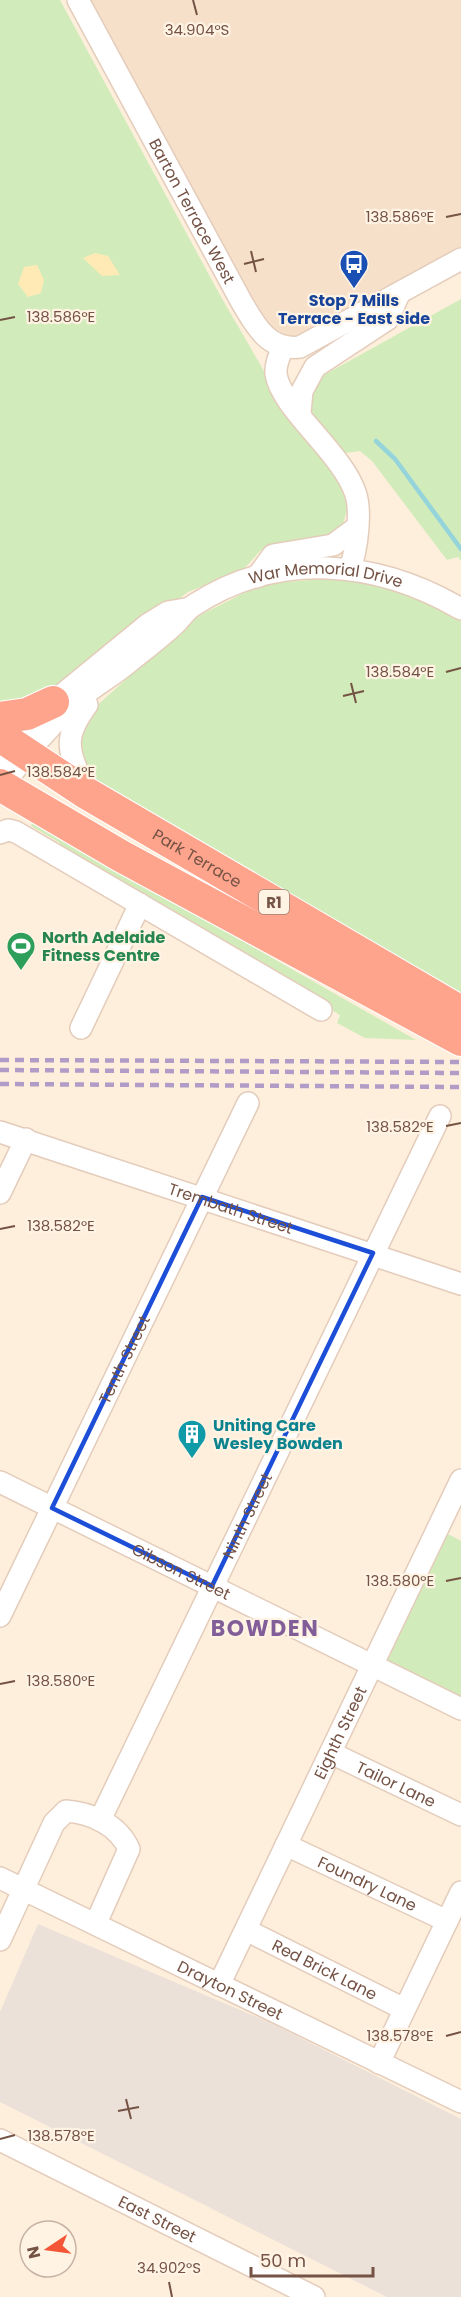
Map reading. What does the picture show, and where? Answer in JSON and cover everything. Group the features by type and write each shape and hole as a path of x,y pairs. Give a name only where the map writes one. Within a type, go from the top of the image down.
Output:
{"highway":[{"path":"5,765 27,714 53,702"},
{"name":"Park Terrace","path":"5,765 86,793 461,1012"},
{"name":"Park Terrace","path":"5,765 21,805 38,808 461,1040"}],"street":[{"name":"Barton Terrace West","path":"78,0 256,327 268,339 283,347"},
{"path":"350,568 356,552 358,508 354,489 339,463 285,395 276,374 283,347 300,347 316,340 461,259"},
{"path":"300,413 302,391 315,367 388,319 399,294"},
{"path":"257,577 273,555 333,545 356,528"},
{"name":"War Memorial Drive","path":"53,702 147,625 168,612 191,607 229,586 257,577 302,568 350,568 396,579 435,594 461,609"},
{"name":"War Memorial Drive","path":"5,765 86,694 101,685 175,624 191,607"},
{"path":"86,793 71,757 69,740 74,723 101,685"},
{"path":"0,833 16,832 321,1010"},
{"path":"81,1028 140,904"},
{"name":"Tenth Street","path":"0,1616 248,1103"},
{"name":"Ninth Street","path":"100,1820 440,1116"},
{"name":"Trembath Street","path":"0,1132 374,1253 461,1284"},
{"path":"0,1193 26,1139"},
{"name":"Eighth Street","path":"219,1985 461,1480"},
{"name":"Gibson Street","path":"0,1482 461,1709"},
{"name":"Tailor Lane","path":"331,1753 461,1815"},
{"path":"0,1940 54,1823 66,1811 82,1812 100,1820 123,1836 129,1849 96,1923"},
{"name":"Foundry Lane","path":"286,1845 447,1921"},
{"name":"Drayton Street","path":"0,1878 461,2102"},
{"path":"379,2062 461,1892"},
{"name":"Red Brick Lane","path":"246,1930 405,2009"},
{"name":"East Street","path":"0,2140 314,2297"}],"highlighted area":[{"path":"202,1197 373,1253 212,1586 52,1508"}],"shaded area":[{"path":"78,0 461,0 461,259 316,341 273,343"},
{"path":"38,1924 271,2023 461,2119 461,2297 387,2297 0,2102 0,2012"}],"green space":[{"path":"0,0 60,0 220,295 272,385 340,480 347,496 347,510 343,524 335,535 323,541 261,550 243,570 188,592 39,703 0,710"},
{"path":"461,299 461,561 458,557 447,560 372,461 360,451 338,454 313,415 311,394 315,384 324,375"},
{"path":"345,577 405,594 461,621 461,997 98,782 82,767 76,748 91,711 185,626 204,613 262,584"},
{"path":"32,823 416,1040 365,1038 337,1023 340,1015 58,848 60,843 31,826"},
{"path":"446,1533 461,1541 461,1696 384,1659"}],"sand":[{"path":"95,253 108,256 120,275 102,276 83,258"},
{"path":"37,265 44,280 41,293 28,297 18,284 24,267"}],"waterway":[{"path":"376,441 395,459 461,549"}],"railway":[{"path":"0,1060 461,1062"},
{"path":"0,1070 461,1073"},
{"path":"0,1084 461,1087"}],"place":[{"name":"Stop 7 Mills Terrace - East side","path":"354,290"},
{"name":"North Adelaide Fitness Centre","path":"21,972"},
{"name":"Uniting Care Wesley Bowden","path":"192,1460"}],"district":[{"name":"BOWDEN","path":"265,1628"}]}
